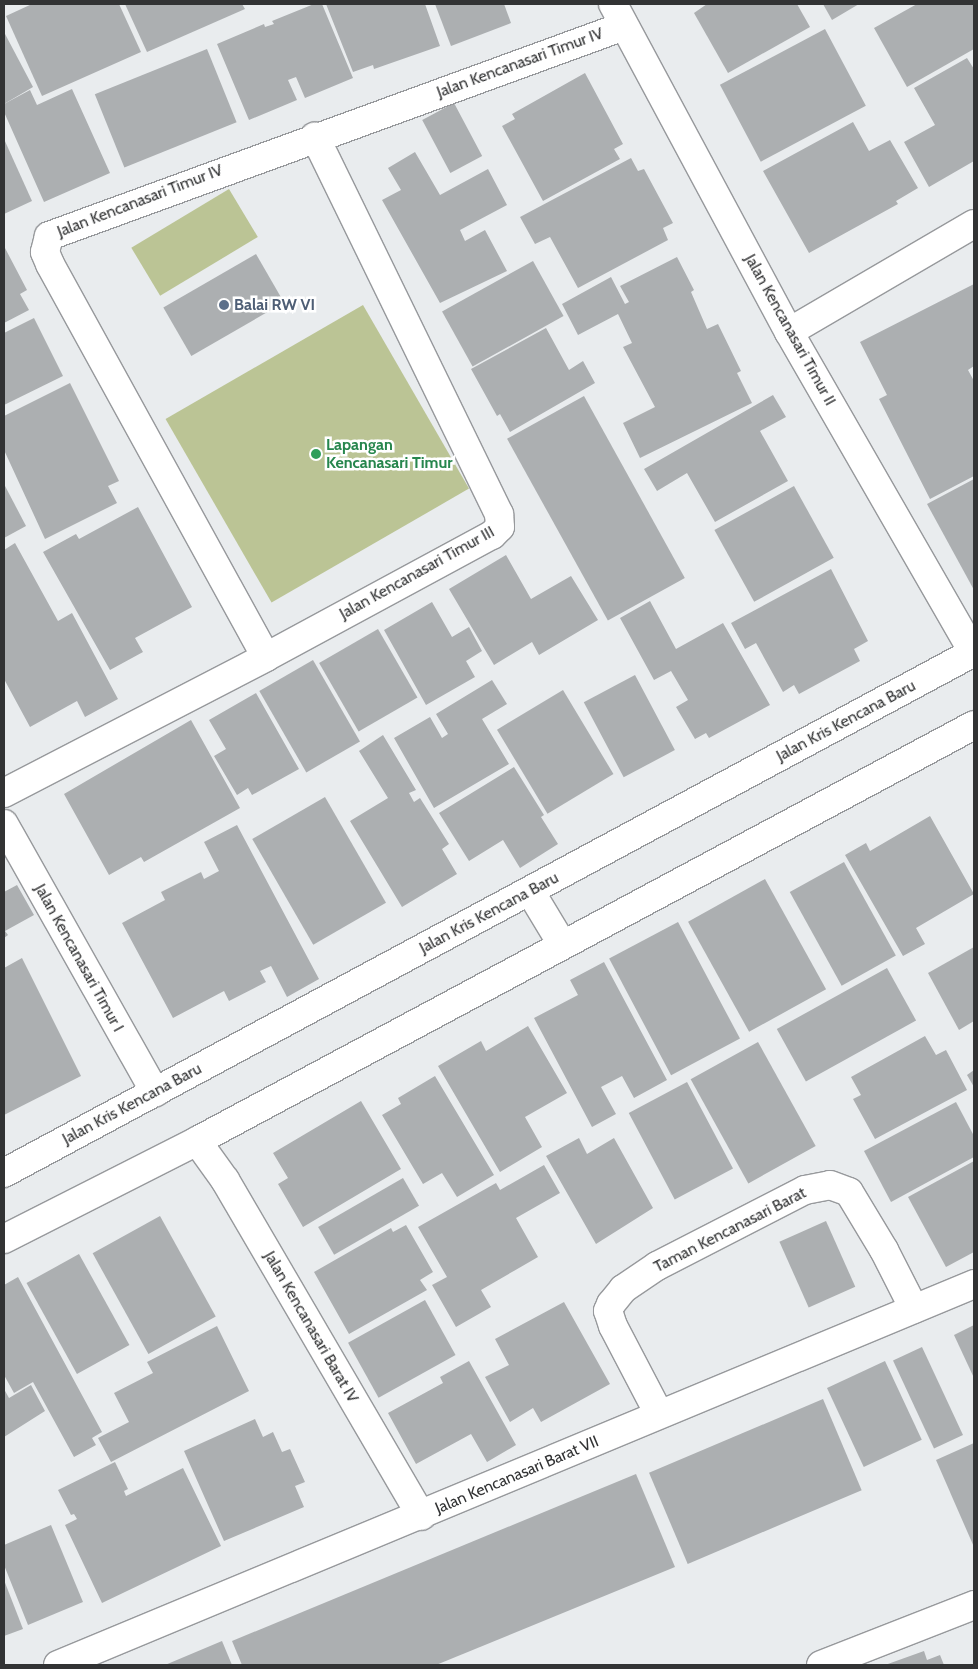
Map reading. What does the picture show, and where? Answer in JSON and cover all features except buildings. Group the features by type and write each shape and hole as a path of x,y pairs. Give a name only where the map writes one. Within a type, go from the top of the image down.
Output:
{"street":[{"name":"Jalan Kencanasari Timur IV","path":"266,657 50,264 45,243 56,231 315,136 618,15"},
{"name":"Jalan Kencanasari Timur II","path":"618,15 789,332 974,653"},
{"name":"Jalan Kencanasari Timur III","path":"4,793 266,657 492,535 502,522 315,136"},
{"path":"789,332 974,224"},
{"name":"Jalan Kris Kencana Baru","path":"4,1173 974,653"},
{"path":"4,1239 198,1141 974,724"},
{"name":"Jalan Kencanasari Timur I","path":"4,824 155,1092"},
{"path":"530,890 562,944"},
{"name":"Jalan Kencanasari Barat IV","path":"198,1141 225,1180 421,1516"},
{"name":"Taman Kencanasari Barat","path":"659,1414 613,1326 608,1311 611,1304 624,1289 657,1266 805,1190 830,1185 849,1192 884,1250 914,1309"},
{"name":"Jalan Kencanasari Barat VII","path":"58,1665 421,1516 659,1414 974,1284"},
{"path":"821,1665 972,1614"}],"green space":[{"path":"229,189 258,237 160,296 131,248"},
{"name":"Lapangan Kencanasari Timur","path":"363,305 469,489 272,603 166,419"}],"place":[{"name":"Balai RW VI","path":"224,305"},
{"name":"Lapangan Kencanasari Timur","path":"316,454"}]}
